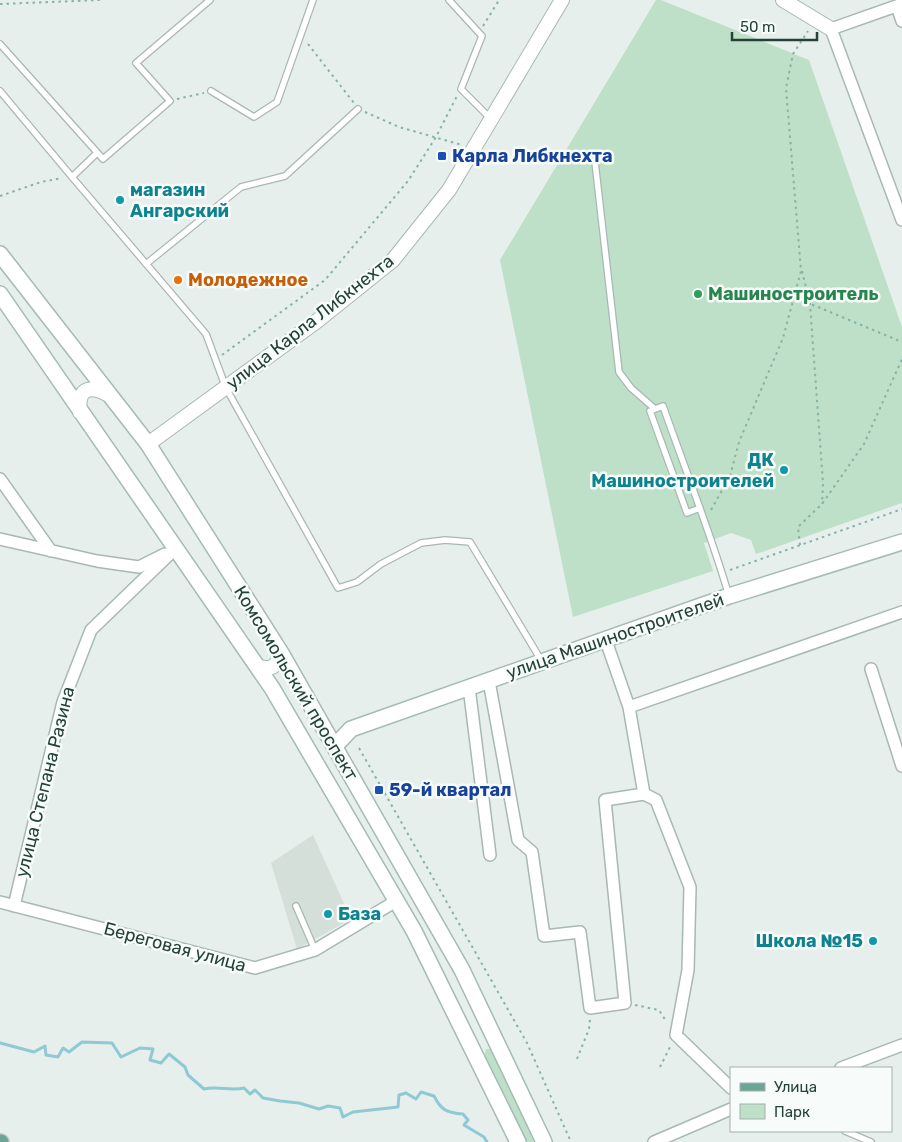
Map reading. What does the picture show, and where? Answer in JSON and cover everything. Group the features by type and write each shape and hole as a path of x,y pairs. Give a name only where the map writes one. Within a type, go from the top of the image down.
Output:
{"main road":[{"name":"Комсомольский проспект","path":"0,254 107,394 148,444 282,654 462,970 544,1142"},
{"name":"Комсомольский проспект","path":"0,294 272,688 414,931 518,1142"},
{"name":"улица Машиностроителей","path":"335,746 351,729 605,638 730,596 902,542"},
{"path":"272,688 272,680 275,675 286,672 294,674"},
{"path":"469,1043 486,1043 491,1038 492,1033"}],"street":[{"name":"улица Карла Либкнехта","path":"148,444 226,388 394,260 449,190 562,0"},
{"path":"783,0 831,29 902,220"},
{"path":"831,29 900,5 902,21"},
{"path":"80,412 78,401 82,393 89,389 97,389 107,394"},
{"path":"0,479 51,551"},
{"path":"0,539 97,561 138,567 176,548"},
{"name":"улица Степана Разина","path":"14,906 63,702 91,630 176,548"},
{"path":"629,707 902,612"},
{"path":"605,638 629,707 644,794"},
{"path":"257,666 266,670 272,668 282,654"},
{"path":"871,669 902,766"},
{"path":"489,681 518,840 532,852 544,936 580,932 590,1008 625,1002 605,800 644,794 656,800 690,887 688,970 676,1035 730,1087"},
{"path":"469,688 490,855"},
{"name":"Береговая улица","path":"0,902 255,968 315,950 396,901"},
{"path":"844,1067 902,1045"},
{"path":"654,1142 730,1109"}],"lane":[{"path":"0,44 103,159 170,101 136,63 210,0"},
{"path":"211,91 254,117 276,102 313,0"},
{"path":"449,0 482,36 461,89 492,119"},
{"path":"0,91 206,334 226,388 338,588 357,582 381,564 421,543 445,540 470,542 542,661"},
{"path":"146,264 241,188 285,176 358,109"},
{"path":"72,177 97,153"},
{"path":"595,162 620,372 631,388 655,409"},
{"path":"700,508 688,513 650,410 663,406 700,508 704,521 723,572 730,596"},
{"path":"296,906 315,950"},
{"path":"847,1132 871,1142"}],"path":[{"path":"0,4 100,0"},
{"path":"479,32 499,0"},
{"path":"818,22 804,36 793,54 786,88 802,271 810,304 823,483 822,504"},
{"path":"301,35 358,109 400,127 474,148"},
{"path":"215,360 325,280 408,181 436,137 461,89"},
{"path":"170,101 211,91"},
{"path":"0,196 41,182 72,177"},
{"path":"704,521 730,476 739,442 783,338 802,271"},
{"path":"794,297 902,342"},
{"path":"800,545 798,527 822,504 864,444 902,359"},
{"path":"723,572 902,510"},
{"path":"359,748 527,1043 571,1142"},
{"path":"625,1002 659,1010 676,1035 660,1067"},
{"path":"577,1059 589,1029 590,1008"}],"shaded area":[{"path":"313,835 351,919 297,949 271,863"}],"green space":[{"name":"Машиностроитель","path":"656,0 661,0 809,60 902,327 902,503 756,554 751,540 731,533 704,543 713,571 573,617 500,260"},
{"path":"486,1049 492,1049 534,1142 526,1142 484,1056"}],"waterway":[{"path":"0,1043 34,1052 45,1046 46,1055 58,1057 63,1048 69,1052 82,1042 112,1043 121,1057 140,1048 153,1049 150,1060 161,1063 169,1054 185,1067 188,1075 204,1089 244,1088 250,1094 255,1090 263,1098 299,1103 319,1109 328,1106 340,1108 343,1117 353,1112 398,1107 399,1095 406,1093 416,1099 421,1092 434,1096 439,1105 445,1110 463,1114 468,1120 464,1125 484,1137 487,1142"}],"place":[{"name":"Карла Либкнехта","path":"442,156"},
{"name":"магазин Ангарский","path":"120,200"},
{"name":"Молодежное","path":"178,280"},
{"name":"Машиностроитель","path":"698,294"},
{"name":"ДК Машиностроителей","path":"784,470"},
{"name":"59-й квартал","path":"379,790"},
{"name":"База","path":"328,914"},
{"name":"Школа №15","path":"873,941"}]}
